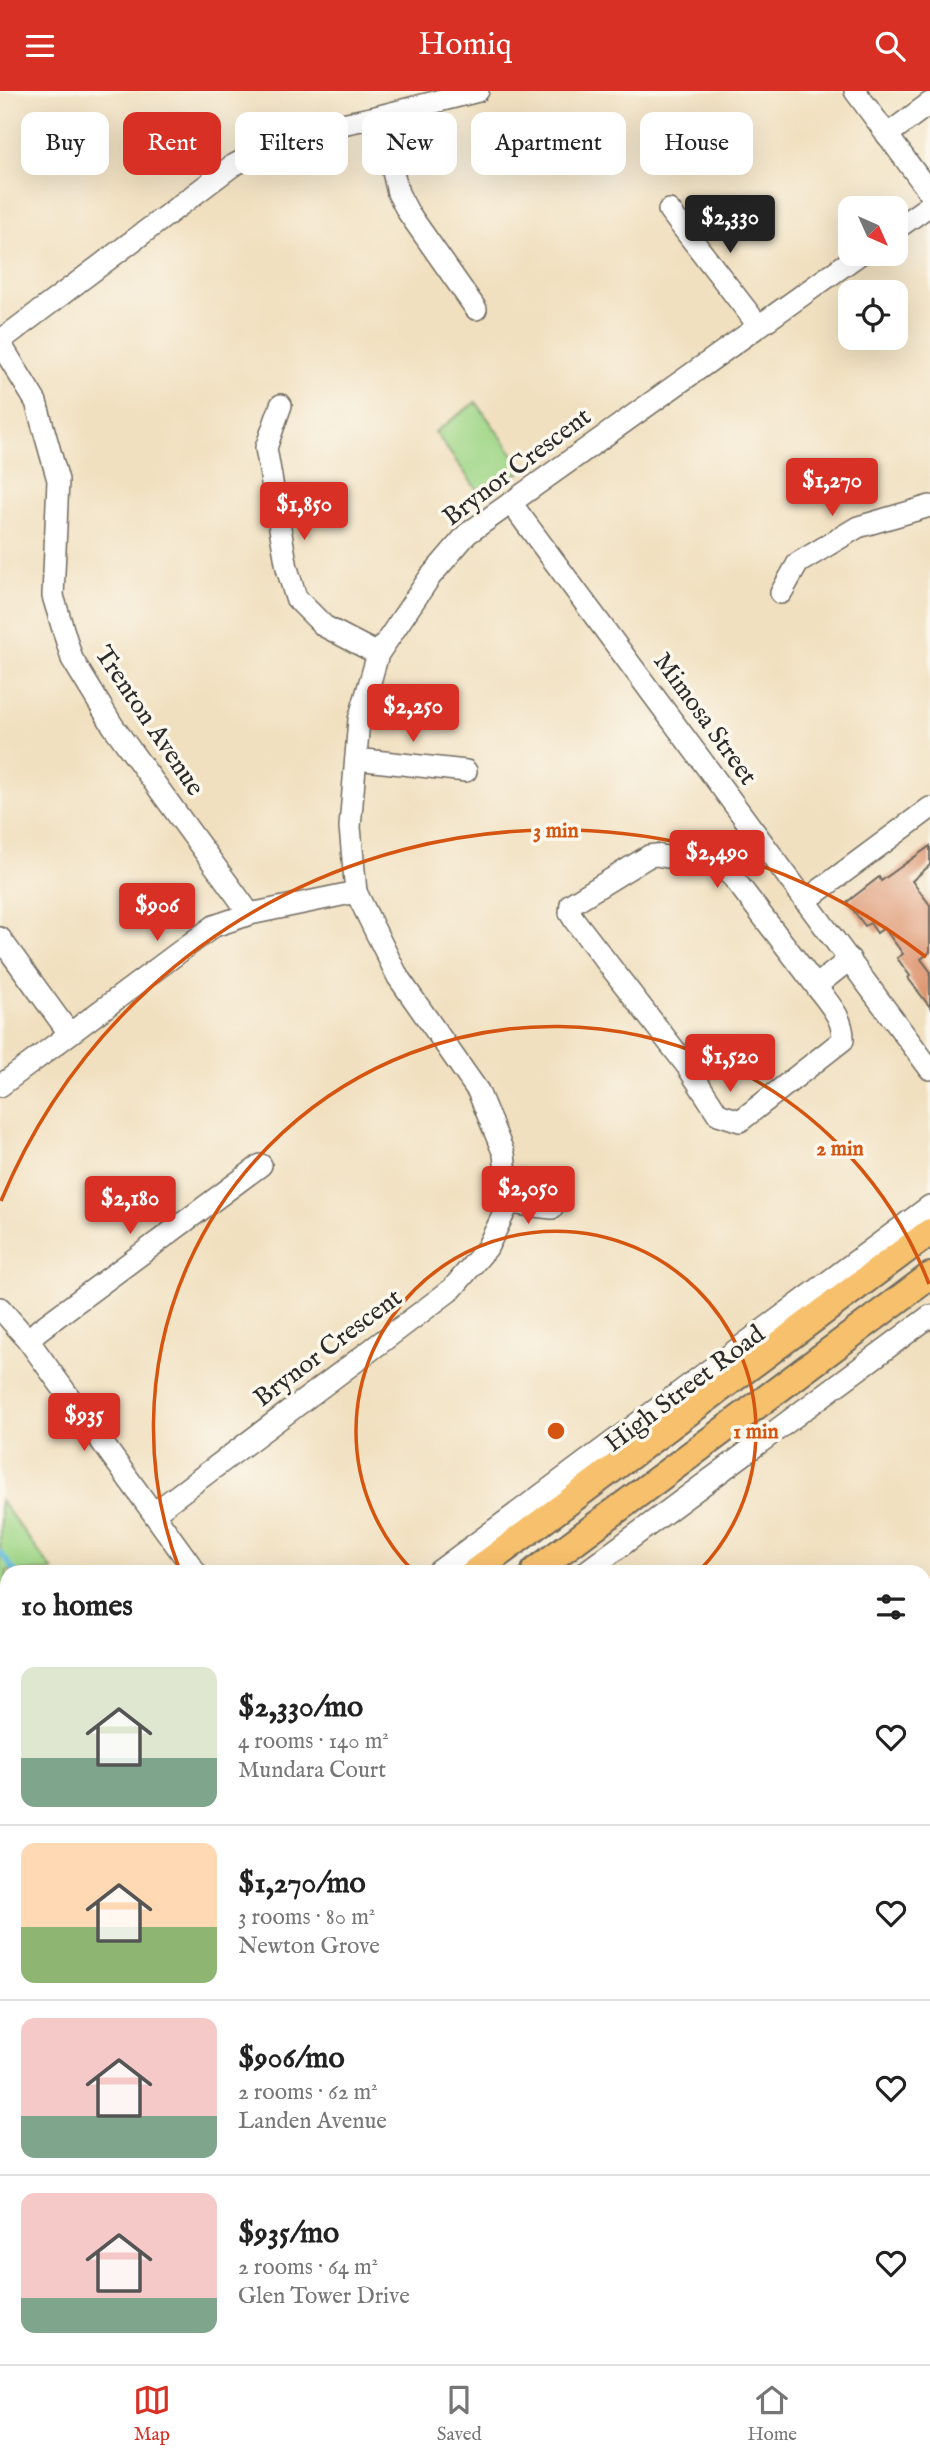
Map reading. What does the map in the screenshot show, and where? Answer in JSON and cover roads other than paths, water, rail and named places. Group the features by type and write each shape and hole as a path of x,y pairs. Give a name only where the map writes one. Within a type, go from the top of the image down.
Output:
{"main road":[{"name":"High Street Road","path":"483,1565 930,1232"},
{"path":"543,1565 930,1276"}],"street":[{"path":"396,112 478,91"},
{"path":"855,91 930,193"},
{"path":"887,135 930,103"},
{"path":"0,342 232,166 295,134 362,120"},
{"path":"394,175 398,193 408,212 476,309"},
{"path":"908,221 930,205"},
{"path":"669,210 758,325"},
{"name":"Brynor Crescent","path":"154,1513 452,1289 487,1248 509,1203 504,1154 478,1091 398,977 356,892 350,827 359,720 378,653 430,577 467,534 843,266"},
{"name":"Trenton Avenue","path":"0,342 36,402 58,480 53,596 72,659 113,726 250,914"},
{"path":"281,405 266,448 287,568 296,598 324,626 378,653"},
{"name":"Mimosa Street","path":"511,503 930,1069"},
{"path":"781,593 798,563 846,534 858,527 930,506"},
{"path":"356,759 466,771"},
{"path":"805,901 930,808"},
{"path":"649,856 719,866 732,876 816,986 841,1021 844,1028 843,1040 740,1121 718,1114 687,1066 575,921 570,913 571,904 649,856"},
{"path":"0,1086 214,926 250,914 356,892"},
{"path":"0,938 69,1033"},
{"path":"816,986 850,959"},
{"path":"28,1341 39,1330 261,1165"},
{"path":"509,1203 552,1208"},
{"name":"High Street Road","path":"447,1565 930,1206"},
{"path":"0,1308 28,1341 191,1565"},
{"path":"595,1565 930,1316"}],"waterway":[{"path":"0,1552 10,1565"}]}
